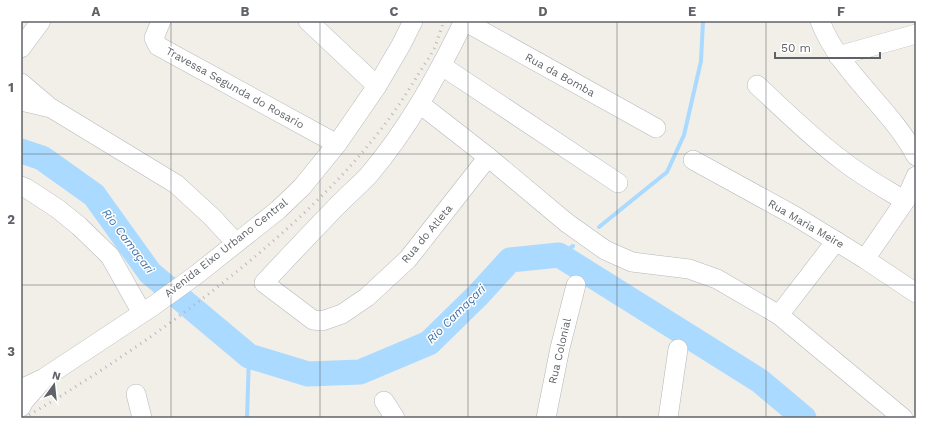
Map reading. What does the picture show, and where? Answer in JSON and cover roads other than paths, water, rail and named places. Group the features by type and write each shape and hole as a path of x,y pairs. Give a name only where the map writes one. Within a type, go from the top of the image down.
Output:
{"street":[{"path":"21,48 41,21"},
{"name":"Travessa Segunda do Rosario","path":"161,21 154,38 158,46 337,144"},
{"path":"308,21 376,86 401,46 412,21"},
{"path":"464,21 442,66 420,104 488,157 567,223 605,250 632,262 689,270 717,279 779,315 903,418"},
{"name":"Rua da Bomba","path":"464,21 656,128"},
{"path":"820,21 825,34 838,56 896,124 916,156"},
{"path":"838,56 916,34"},
{"path":"442,66 618,183"},
{"path":"21,83 51,108 176,184 236,242"},
{"path":"757,85 816,139 842,160 862,175 905,201"},
{"name":"Avenida Eixo Urbano Central","path":"21,389 44,378 196,275 278,210 302,188 337,144 376,86"},
{"path":"21,101 51,108"},
{"name":"Rua do Atleta","path":"420,104 391,146 367,176 264,283 313,320 322,321 342,314 367,297 408,259 488,157"},
{"name":"Rua Maria Meire","path":"693,160 795,216 866,259 916,293"},
{"path":"866,259 905,201 916,176"},
{"path":"21,186 58,209 79,226 110,256 147,309"},
{"path":"779,315 836,241"},
{"name":"Rua Colonial","path":"546,418 560,348 576,285"},
{"path":"668,418 678,348"},
{"name":"Avenida Eixo Urbano Central","path":"21,407 24,401 44,378"},
{"path":"136,394 142,418"}],"waterway":[{"path":"599,227 667,172 684,135 701,61 703,21"},
{"name":"Rio Camaçari","path":"21,151 42,158 94,195 150,273 249,356 308,374 360,372 429,343 478,295 510,260 559,255 760,381 804,418"},
{"path":"559,255 573,246"},
{"path":"247,418 249,356"}],"railway":[{"path":"24,418 85,381 173,321 257,255 302,215 364,151 400,103 431,55 444,21"}]}
